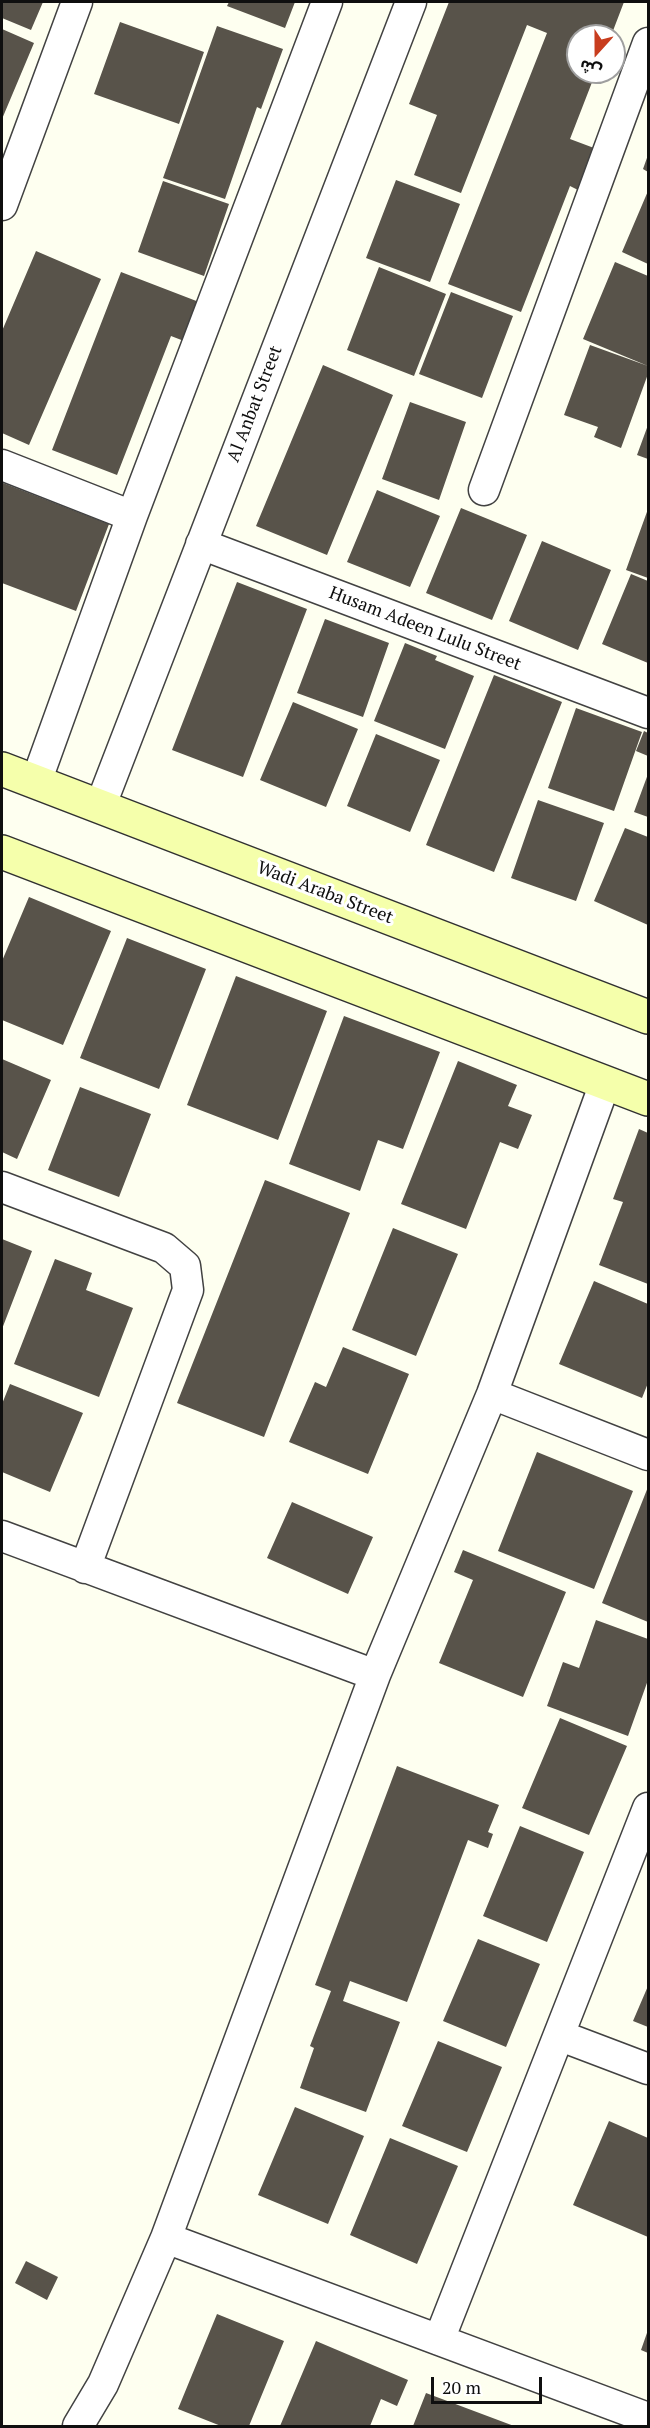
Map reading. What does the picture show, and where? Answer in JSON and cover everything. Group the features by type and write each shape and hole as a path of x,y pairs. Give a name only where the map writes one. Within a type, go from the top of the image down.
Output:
{"main road":[{"name":"Wadi Araba Street","path":"2,769 648,1017"},
{"path":"2,852 648,1099"}],"street":[{"path":"2,205 77,2"},
{"path":"36,782 132,516 327,2"},
{"name":"Al Anbat Street","path":"100,807 411,2"},
{"path":"484,490 648,43"},
{"path":"2,465 132,516"},
{"name":"Husam Adeen Lulu Street","path":"201,544 648,713"},
{"path":"78,2427 103,2384 166,2238 375,1675 492,1394 605,1083"},
{"path":"2,1187 164,1248 185,1266 188,1290 85,1568"},
{"path":"492,1394 648,1455"},
{"path":"2,1536 375,1675"},
{"path":"439,2340 561,2036 648,1808"},
{"path":"561,2036 648,2069"},
{"path":"166,2238 648,2418"}],"building":[{"path":"2,2 43,2 31,30 2,18"},
{"path":"229,2 295,2 285,28 227,6"},
{"path":"449,2 624,2 616,24 566,24 566,84 591,84 570,139 594,148 578,190 570,186 521,312 448,284 547,33 527,25 461,193 414,175 437,115 409,104"},
{"path":"120,22 204,52 179,124 94,94"},
{"path":"217,26 283,49 261,109 257,107 225,199 163,178"},
{"path":"2,29 34,43 2,119"},
{"path":"648,155 648,172 643,169"},
{"path":"396,180 460,204 430,282 366,258"},
{"path":"163,181 229,204 204,276 138,252"},
{"path":"648,191 648,264 622,252"},
{"path":"36,251 101,279 29,445 2,433 2,331"},
{"path":"615,262 648,276 648,366 583,339"},
{"path":"379,267 446,294 414,376 347,350"},
{"path":"121,272 199,302 184,341 171,336 117,475 52,450"},
{"path":"451,292 513,316 482,398 419,374"},
{"path":"590,345 648,366 648,374 621,448 594,437 598,427 564,415"},
{"path":"323,365 393,395 327,555 256,526"},
{"path":"410,402 466,422 439,500 382,479"},
{"path":"648,425 648,459 637,455"},
{"path":"3,483 109,524 76,611 2,583"},
{"path":"377,490 440,516 410,587 347,562"},
{"path":"461,508 527,535 492,620 426,593"},
{"path":"648,509 648,578 626,570"},
{"path":"542,541 611,570 578,650 509,621"},
{"path":"631,574 648,581 648,663 602,644"},
{"path":"237,582 307,609 243,777 172,750"},
{"path":"325,619 389,643 363,717 297,693"},
{"path":"405,643 437,656 435,660 474,676 445,749 374,721"},
{"path":"494,675 562,702 494,872 426,845"},
{"path":"293,702 358,729 326,807 260,780"},
{"path":"576,708 642,732 614,811 548,788"},
{"path":"644,731 648,733 648,756 636,751"},
{"path":"376,734 440,760 410,832 347,806"},
{"path":"648,774 648,817 634,812"},
{"path":"538,800 604,823 576,901 511,878"},
{"path":"625,828 648,837 648,925 594,901"},
{"path":"29,897 111,931 63,1045 2,1020 2,961"},
{"path":"127,938 206,969 159,1089 80,1058"},
{"path":"236,976 327,1011 278,1140 187,1105"},
{"path":"344,1016 440,1052 403,1149 378,1140 360,1191 289,1164"},
{"path":"2,1059 51,1080 17,1159 2,1152"},
{"path":"458,1061 517,1085 508,1106 532,1115 518,1149 500,1142 466,1229 401,1204"},
{"path":"80,1087 151,1114 119,1197 48,1170"},
{"path":"639,1129 648,1133 648,1284 599,1265 623,1202 613,1199"},
{"path":"265,1180 350,1213 264,1437 177,1403"},
{"path":"393,1228 458,1254 416,1356 352,1330"},
{"path":"2,1239 32,1251 2,1329"},
{"path":"55,1259 92,1273 86,1290 133,1308 99,1397 14,1364"},
{"path":"594,1281 648,1304 648,1383 642,1398 559,1364"},
{"path":"343,1347 409,1374 368,1474 289,1442 315,1382 326,1387"},
{"path":"10,1384 83,1413 50,1492 2,1472 2,1404"},
{"path":"537,1452 633,1491 594,1589 498,1551"},
{"path":"648,1487 648,1622 602,1603"},
{"path":"292,1502 373,1537 348,1594 267,1558"},
{"path":"463,1550 566,1592 523,1697 439,1663 473,1580 454,1572"},
{"path":"596,1620 648,1639 648,1680 628,1736 547,1706 563,1662 579,1668"},
{"path":"560,1718 627,1746 589,1835 522,1808"},
{"path":"397,1766 499,1805 488,1832 493,1834 488,1848 468,1840 407,2002 350,1981 343,2001 400,2022 366,2112 300,2088 314,2048 310,2046 331,1991 315,1985"},
{"path":"520,1826 584,1852 547,1942 483,1916"},
{"path":"478,1939 540,1964 506,2047 443,2021"},
{"path":"648,1986 648,2027 633,2021"},
{"path":"438,2041 502,2067 467,2152 402,2126"},
{"path":"295,2107 364,2136 328,2224 258,2195"},
{"path":"609,2121 648,2138 648,2237 573,2205"},
{"path":"390,2138 458,2166 417,2264 350,2235"},
{"path":"26,2261 58,2277 47,2300 15,2283"},
{"path":"217,2314 284,2341 249,2426 221,2426 178,2409"},
{"path":"648,2330 648,2353 641,2350"},
{"path":"316,2341 408,2380 397,2406 381,2399 370,2426 280,2426"},
{"path":"426,2393 514,2426 413,2426"}]}
